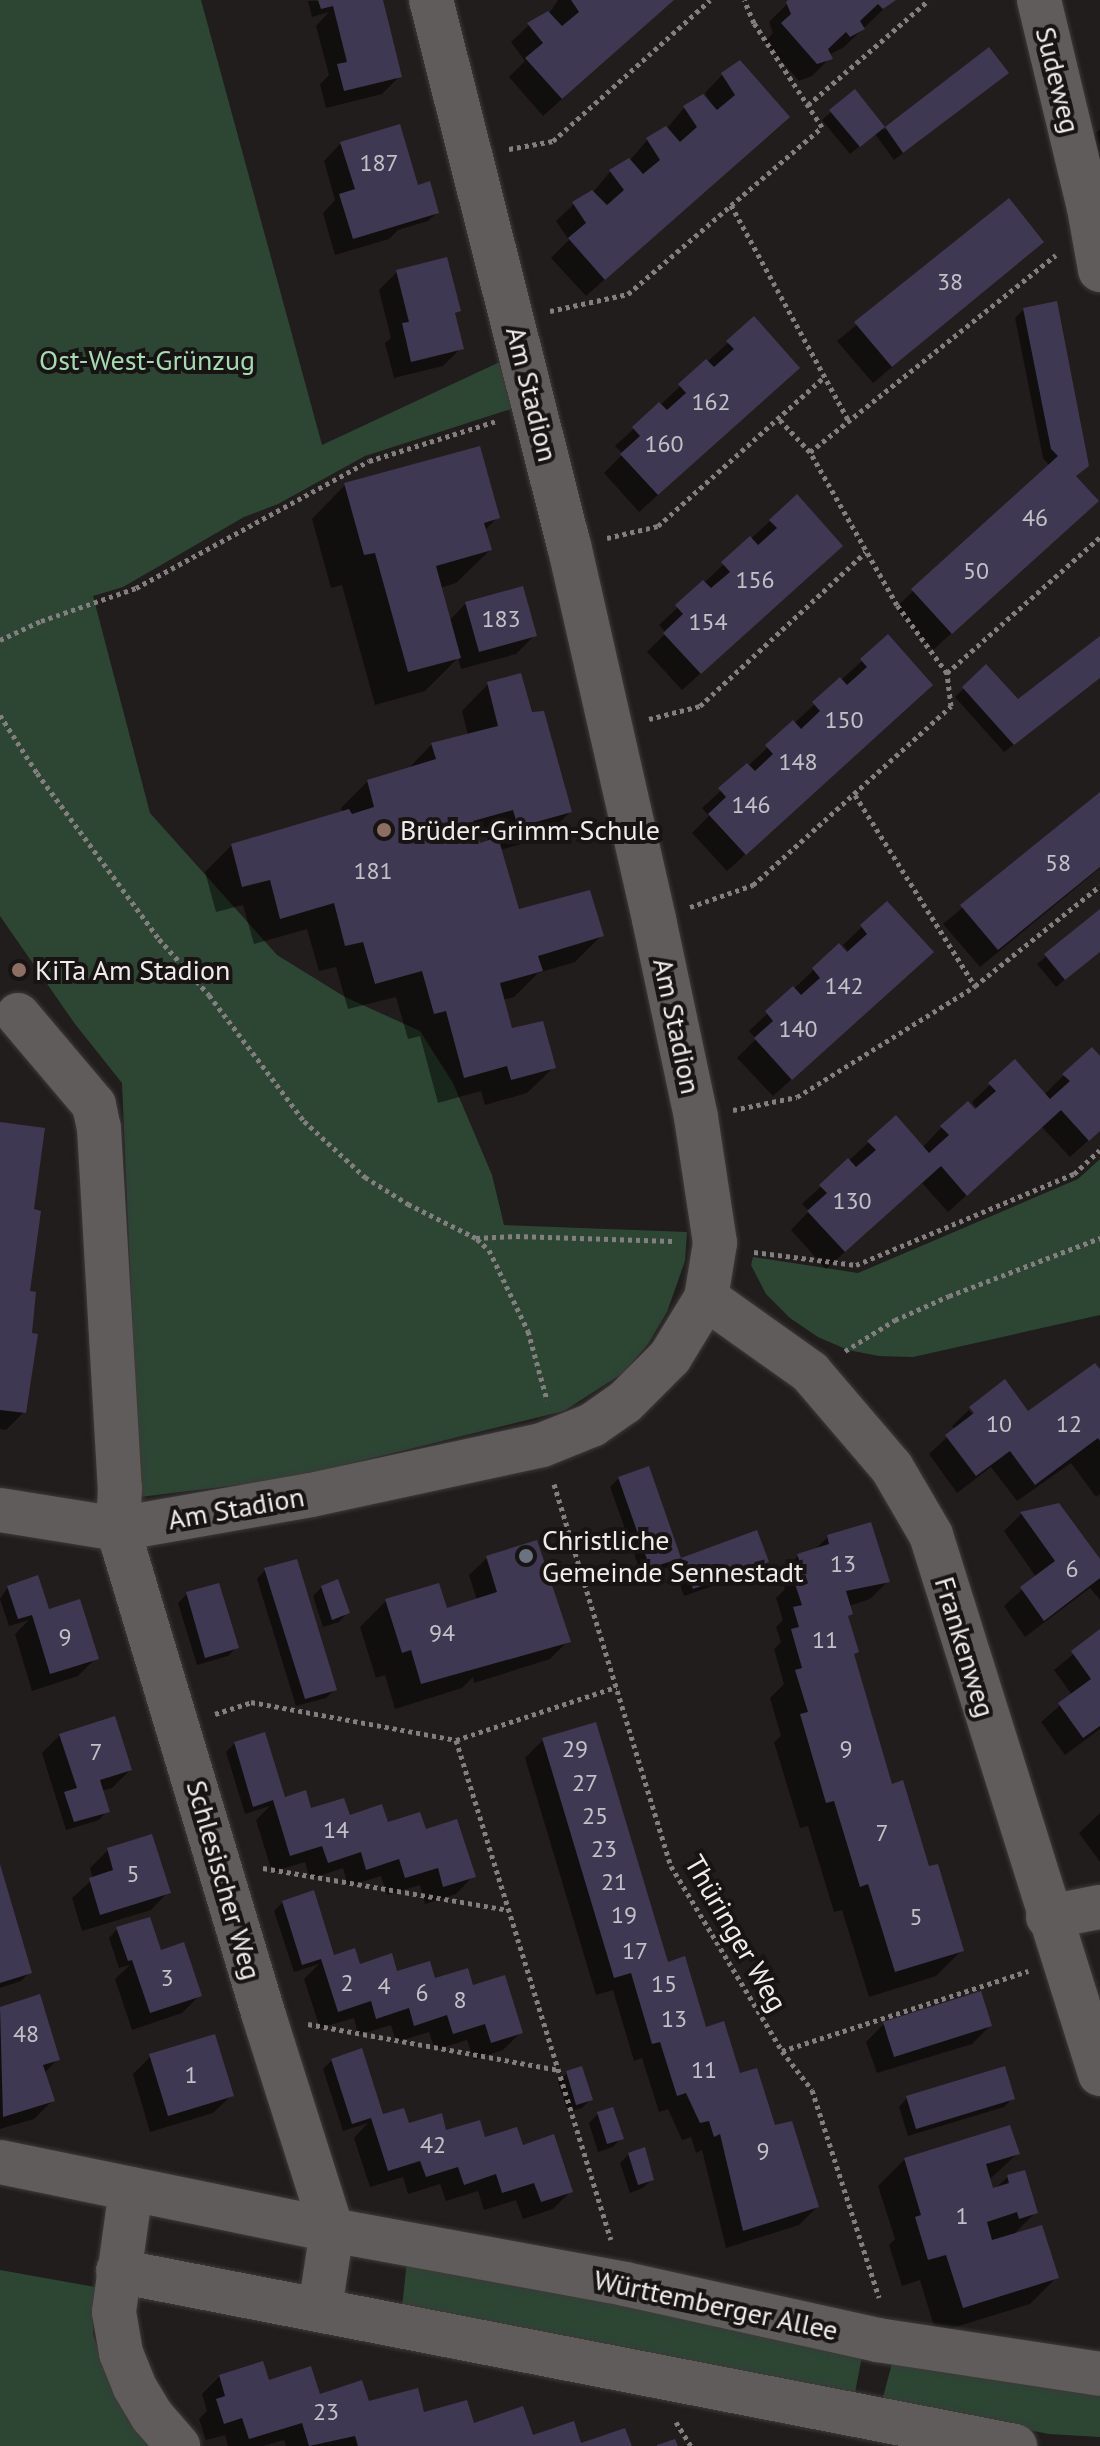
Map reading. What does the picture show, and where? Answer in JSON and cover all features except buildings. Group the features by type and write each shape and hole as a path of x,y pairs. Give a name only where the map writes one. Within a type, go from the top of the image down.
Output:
{"street":[{"name":"Am Stadion","path":"0,1510 118,1529 311,1495 549,1442 592,1425 624,1403 670,1357 706,1298 715,1243 696,1117 613,728 514,318 431,0"},
{"name":"Sudeweg","path":"1039,0 1096,232"},
{"path":"18,1015 94,1105 99,1128 120,1488 118,1529"},
{"name":"Frankenweg","path":"706,1298 810,1372 892,1468 931,1535 1048,1917 1100,2074"},
{"name":"Schlesischer Weg","path":"118,1529 264,2016 332,2230"},
{"path":"1048,1917 1100,1907"},
{"name":"Württemberger Allee","path":"0,2162 332,2230 625,2284 878,2340 1100,2374"},
{"path":"131,2189 114,2312 121,2353 134,2386 152,2416 178,2446"},
{"path":"320,2308 332,2230"},
{"path":"118,2271 1015,2446"}],"path":[{"path":"472,156 553,141 710,0"},
{"path":"514,318 628,294 822,127 754,23 744,0"},
{"path":"808,105 929,0"},
{"path":"731,205 849,421"},
{"path":"810,452 1070,244 1096,232"},
{"path":"569,546 658,526 824,377"},
{"path":"0,640 41,621 136,588 369,461 536,409"},
{"path":"654,919 753,885 951,706 947,673 897,605 810,452 777,417"},
{"path":"947,673 1100,537"},
{"path":"613,728 700,706 866,552"},
{"path":"0,714 37,773 159,939 217,1005 304,1121 365,1177 476,1238 516,1236 715,1243 749,1252 856,1265 1074,1174 1100,1150"},
{"path":"855,795 975,986"},
{"path":"696,1117 797,1097 975,986 1100,886"},
{"name":"Thüringer Weg","path":"476,1238 489,1250 528,1331 549,1442 616,1687 671,1866 782,2051 812,2090 881,2306 878,2340"},
{"path":"810,1372 895,1320 1015,1268 1100,1238"},
{"path":"179,1725 251,1702 456,1740 616,1687"},
{"path":"456,1740 625,2284"},
{"path":"218,1861 509,1910"},
{"path":"782,2051 1062,1960"},
{"path":"264,2016 559,2070"}],"green space":[{"name":"Ost-West-Grünzug","path":"0,0 201,0 322,445 504,360 514,408 365,456 278,504 244,517 123,587 93,596 150,813 277,955 345,997 420,1031 453,1083 492,1175 504,1225 687,1232 685,1261 667,1312 648,1344 623,1373 564,1411 287,1479 140,1497 122,1083 75,1024 0,916"},
{"path":"1100,1159 1100,1315 913,1357 879,1356 848,1350 818,1337 790,1318 766,1294 751,1265 753,1257 858,1273 1078,1179"},
{"path":"407,2261 863,2351 854,2398 402,2307"},
{"path":"0,2270 95,2287 93,2335 118,2403 157,2446 0,2446"},
{"path":"894,2356 1100,2392 1100,2437 1049,2434 882,2401"}],"place":[{"name":"Brüder-Grimm-Schule","path":"384,830"},
{"name":"KiTa Am Stadion","path":"19,970"},
{"name":"Christliche Gemeinde Sennestadt","path":"526,1556"}]}
